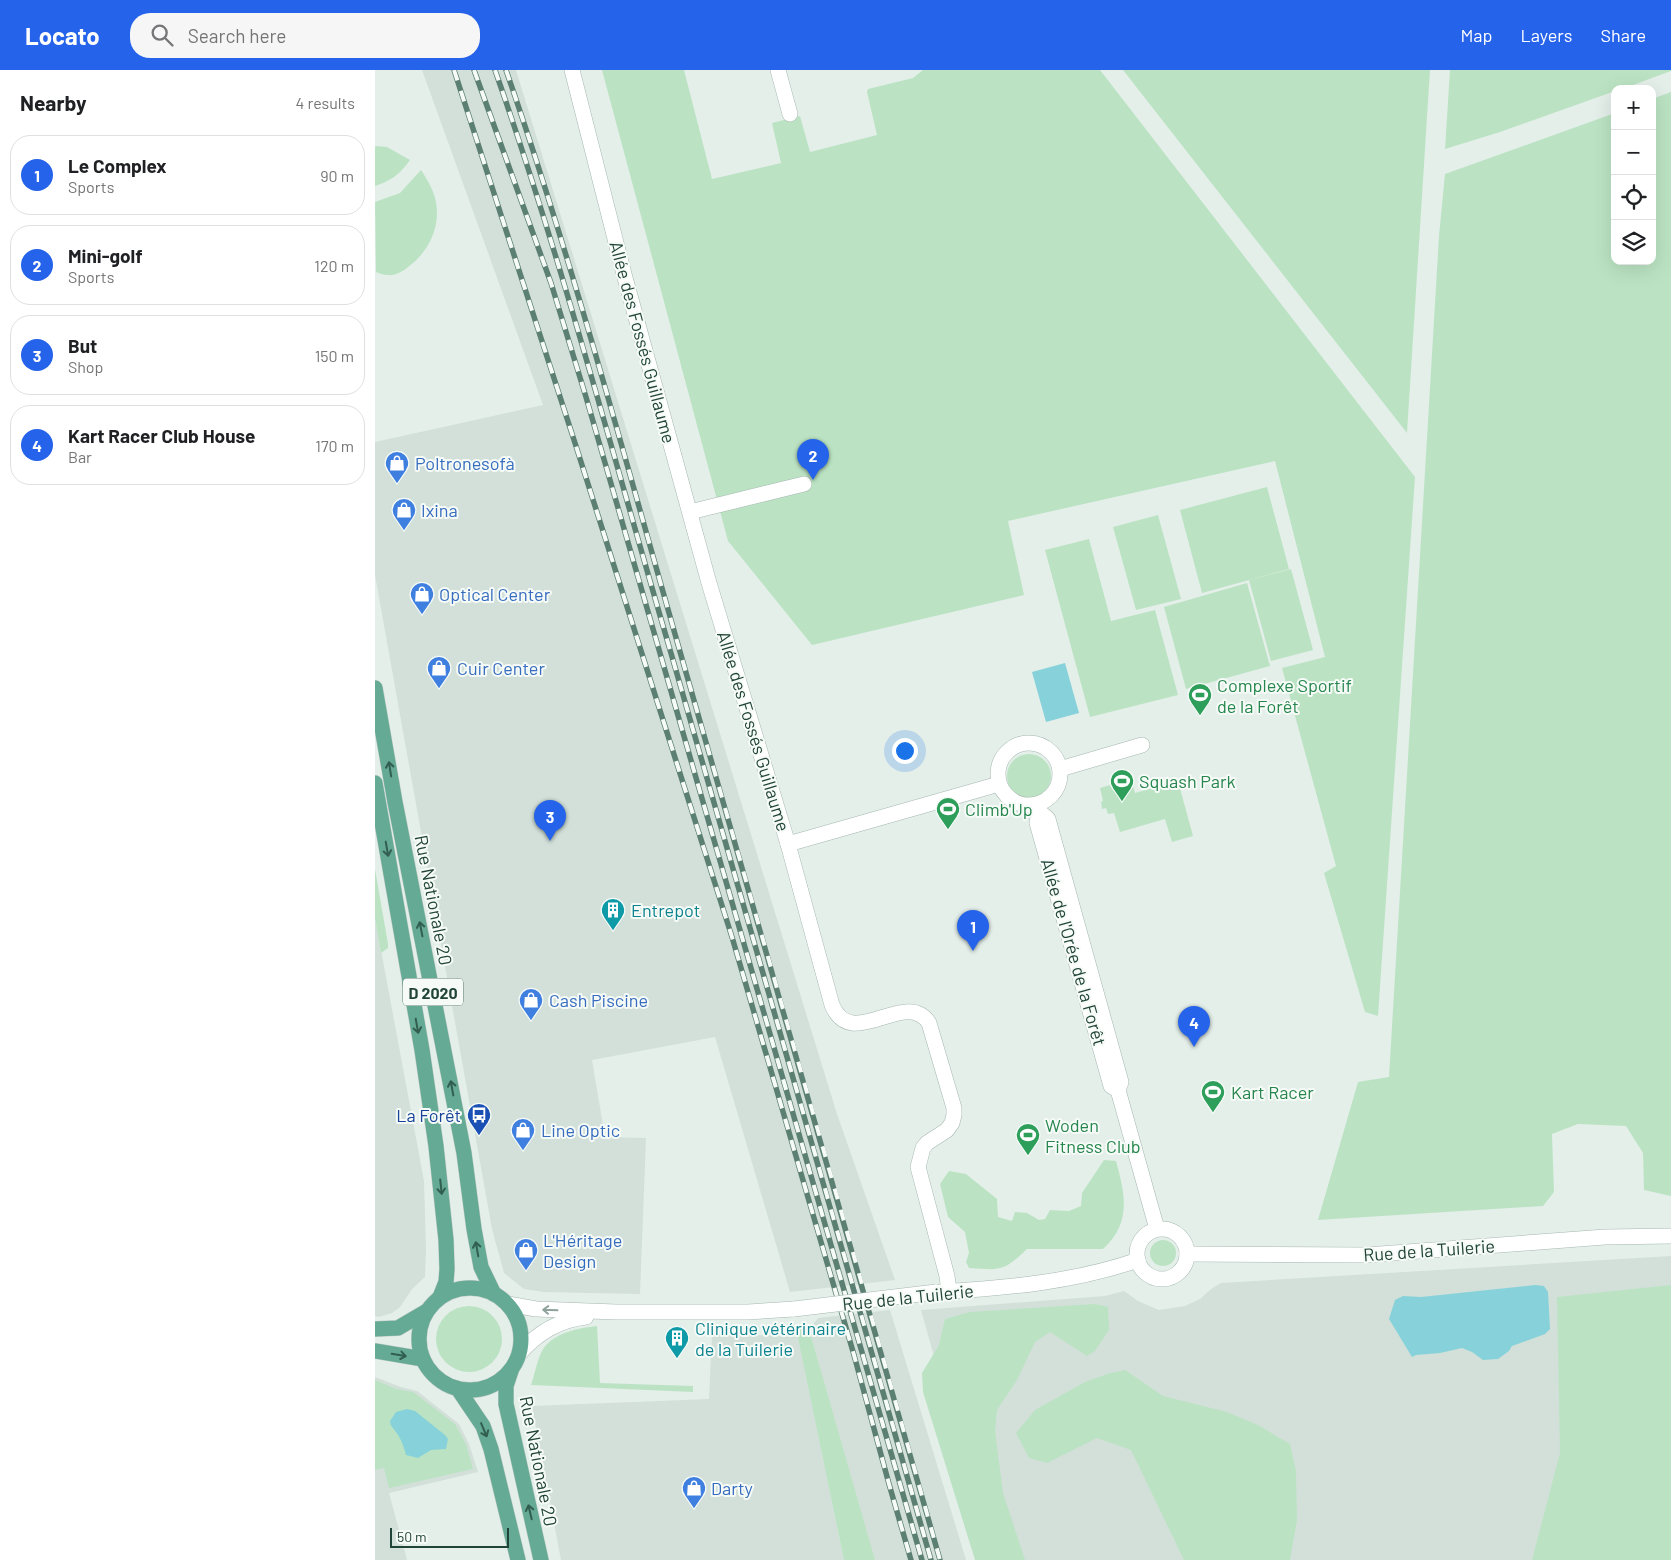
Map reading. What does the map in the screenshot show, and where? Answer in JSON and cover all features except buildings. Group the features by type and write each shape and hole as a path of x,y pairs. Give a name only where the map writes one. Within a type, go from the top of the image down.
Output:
{"main road":[{"name":"Rue Nationale 20","path":"375,688 395,802 464,1153 473,1228 481,1267 495,1294"},
{"name":"Rue Nationale 20","path":"375,783 436,1146 446,1240 447,1269 446,1282 440,1297"},
{"path":"375,1329 398,1328 427,1311 440,1297 453,1290 481,1288 495,1294 508,1304 518,1319 521,1337 519,1354 511,1369 501,1380 488,1387 473,1390 458,1389 447,1385 437,1378 423,1359 419,1343 420,1326 427,1311"},
{"path":"375,1351 423,1359"},
{"name":"Rue Nationale 20","path":"511,1369 506,1386 506,1404 541,1560"},
{"path":"458,1389 483,1426 491,1449 518,1560"}],"street":[{"name":"Allée des Fossés Guillaume","path":"572,70 624,274 709,583 835,1013 840,1018 855,1024 906,1011 913,1011 925,1018 929,1023 954,1108 952,1123 947,1130 927,1143 923,1148 918,1167 947,1276 942,1292"},
{"path":"778,70 790,114"},
{"path":"691,512 803,484"},
{"path":"1024,743 1035,743 1044,746 1057,760 1060,769 1059,784 1056,790 1038,808 1018,803 1009,798 999,784 998,770 1001,760 1015,746 1024,743"},
{"path":"1060,769 1142,745"},
{"path":"787,844 999,784"},
{"name":"Allée de l'Orée de la Forêt","path":"1038,808 1037,823 1111,1086 1118,1090 1157,1229"},
{"path":"1157,1229 1172,1231 1178,1235 1183,1240 1187,1254 1183,1268 1173,1277 1159,1279 1152,1277 1141,1267 1137,1252 1143,1238 1149,1232 1157,1229"},
{"name":"Rue de la Tuilerie","path":"1187,1254 1367,1255 1605,1237 1671,1236"},
{"name":"Rue de la Tuilerie","path":"508,1304 536,1309 616,1312 748,1312 794,1309 1067,1279 1118,1267 1138,1260"},
{"name":"Rue de la Tuilerie","path":"519,1354 540,1333 554,1325 574,1318 616,1312"}],"shaded area":[{"path":"422,70 516,70 837,1114 895,1280 790,1292 715,1037 592,1060 605,1137 646,1138 640,1294 544,1292 524,1289 504,1273 492,1229 375,575 375,442 543,405"},
{"path":"375,918 424,1181 426,1249 425,1277 412,1289 400,1307 392,1313 379,1317 375,1316"},
{"path":"1671,1256 1671,1560 991,1560 921,1310 1105,1296 1124,1291 1138,1301 1159,1310 1185,1306 1200,1299 1221,1283"},
{"path":"890,1310 966,1560 873,1560 809,1329 818,1318"},
{"path":"712,1333 799,1337 844,1560 561,1560 532,1406 709,1399"},
{"path":"375,1377 417,1391 459,1424 469,1444 478,1472 389,1493 407,1560 375,1560"}],"green space":[{"path":"602,70 684,70 712,179 781,163 772,123 800,116 810,152 877,135 867,92 868,89 913,78 923,70 1100,70 1415,477 1378,1016 1365,1012 1324,873 1336,866 1282,668 1325,657 1275,461 1008,521 1024,595 812,645 728,541"},
{"path":"1123,70 1430,70 1407,433"},
{"path":"1450,70 1671,70 1633,85 1611,85 1611,92 1500,132 1445,149"},
{"path":"1671,92 1671,1196 1644,1190 1643,1153 1626,1126 1578,1124 1552,1134 1554,1192 1543,1206 1318,1220 1358,1082 1389,1077 1439,236 1445,174 1611,114 1611,265 1656,265 1656,98"},
{"path":"375,146 387,147 410,160 395,176 375,186"},
{"path":"421,170 432,190 437,208 437,218 432,236 416,261 403,270 390,275 376,272 375,202 400,193"},
{"path":"1267,487 1289,569 1202,593 1180,510"},
{"path":"1158,515 1181,599 1136,610 1113,527"},
{"path":"1089,539 1111,621 1155,610 1178,695 1090,717 1045,550"},
{"path":"1291,569 1313,650 1271,661 1249,580"},
{"path":"1247,583 1270,666 1186,689 1164,607"},
{"path":"1025,754 1033,754 1045,760 1051,776 1045,792 1033,798 1025,798 1013,792 1007,780 1007,772 1013,760"},
{"path":"1131,779 1135,793 1178,781 1193,836 1172,842 1165,819 1120,832 1114,813 1108,814 1106,808 1102,809 1101,802 1103,801 1100,788"},
{"path":"375,869 388,944 388,948 381,953 375,918"},
{"path":"1104,1160 1116,1161 1122,1185 1124,1208 1119,1229 1103,1249 1027,1249 1007,1266 1001,1268 969,1268 966,1262 969,1253 965,1232 948,1217 940,1184 949,1171 966,1174 997,1199 998,1217 1012,1221 1015,1212 1027,1213 1039,1220 1045,1219 1050,1210 1069,1211 1081,1206 1082,1193"},
{"path":"1163,1240 1172,1244 1176,1253 1172,1262 1163,1266 1154,1262 1150,1253 1154,1244"},
{"path":"1671,1285 1671,1560 1532,1560 1560,1453 1557,1297"},
{"path":"1095,1304 1108,1307 1109,1330 1095,1351 1087,1356 1050,1332 1035,1342 1017,1380 997,1410 995,1431 1003,1493 1025,1560 975,1560 923,1392 922,1373 939,1345 945,1319 970,1312"},
{"path":"469,1306 482,1309 492,1316 499,1326 502,1339 499,1352 492,1362 482,1369 469,1372 456,1369 446,1362 439,1352 436,1339 439,1326 446,1316 456,1309"},
{"path":"597,1326 600,1383 693,1386 693,1392 531,1385 540,1355 546,1345 566,1332"},
{"path":"796,1328 809,1329 875,1560 844,1560"},
{"path":"1125,1370 1163,1396 1227,1412 1258,1425 1290,1444 1296,1471 1297,1520 1290,1560 1184,1560 1131,1450 1097,1438 1047,1463 1029,1458 1016,1433 1035,1410 1085,1382"},
{"path":"375,1380 396,1389 413,1392 455,1424 466,1444 473,1469 389,1488 384,1468 375,1470"}],"water":[{"path":"1065,663 1079,713 1046,722 1032,672"},
{"path":"1535,1285 1544,1286 1548,1292 1550,1329 1545,1334 1512,1346 1509,1351 1498,1359 1483,1360 1462,1348 1412,1357 1389,1319 1395,1300 1403,1296 1421,1297"},
{"path":"407,1409 415,1411 445,1435 448,1439 446,1449 431,1450 418,1458 406,1455 401,1440 390,1421 396,1412"}],"railway":[{"path":"454,70 732,937 854,1355 911,1560"},
{"path":"474,70 551,283 586,397 922,1560"},
{"path":"495,70 520,143 588,364 931,1560"},
{"path":"506,70 556,222 602,375 940,1560"}],"place":[{"name":"Mini-golf","path":"813,480"},
{"name":"Poltronesofà","path":"397,484"},
{"name":"Ixina","path":"404,531"},
{"name":"Optical Center","path":"422,615"},
{"name":"Cuir Center","path":"439,689"},
{"name":"Complexe Sportif de la Forêt","path":"1200,716"},
{"name":"Squash Park","path":"1122,802"},
{"name":"Climb'Up","path":"948,830"},
{"name":"But","path":"550,841"},
{"name":"Entrepot","path":"613,931"},
{"name":"Le Complex","path":"973,951"},
{"name":"Cash Piscine","path":"531,1021"},
{"name":"Kart Racer Club House","path":"1194,1047"},
{"name":"Kart Racer","path":"1213,1113"},
{"name":"La Forêt","path":"479,1136"},
{"name":"Line Optic","path":"523,1151"},
{"name":"Woden Fitness Club","path":"1028,1156"},
{"name":"L'Héritage Design","path":"526,1271"},
{"name":"Clinique vétérinaire de la Tuilerie","path":"677,1359"},
{"name":"Darty","path":"694,1509"}]}
